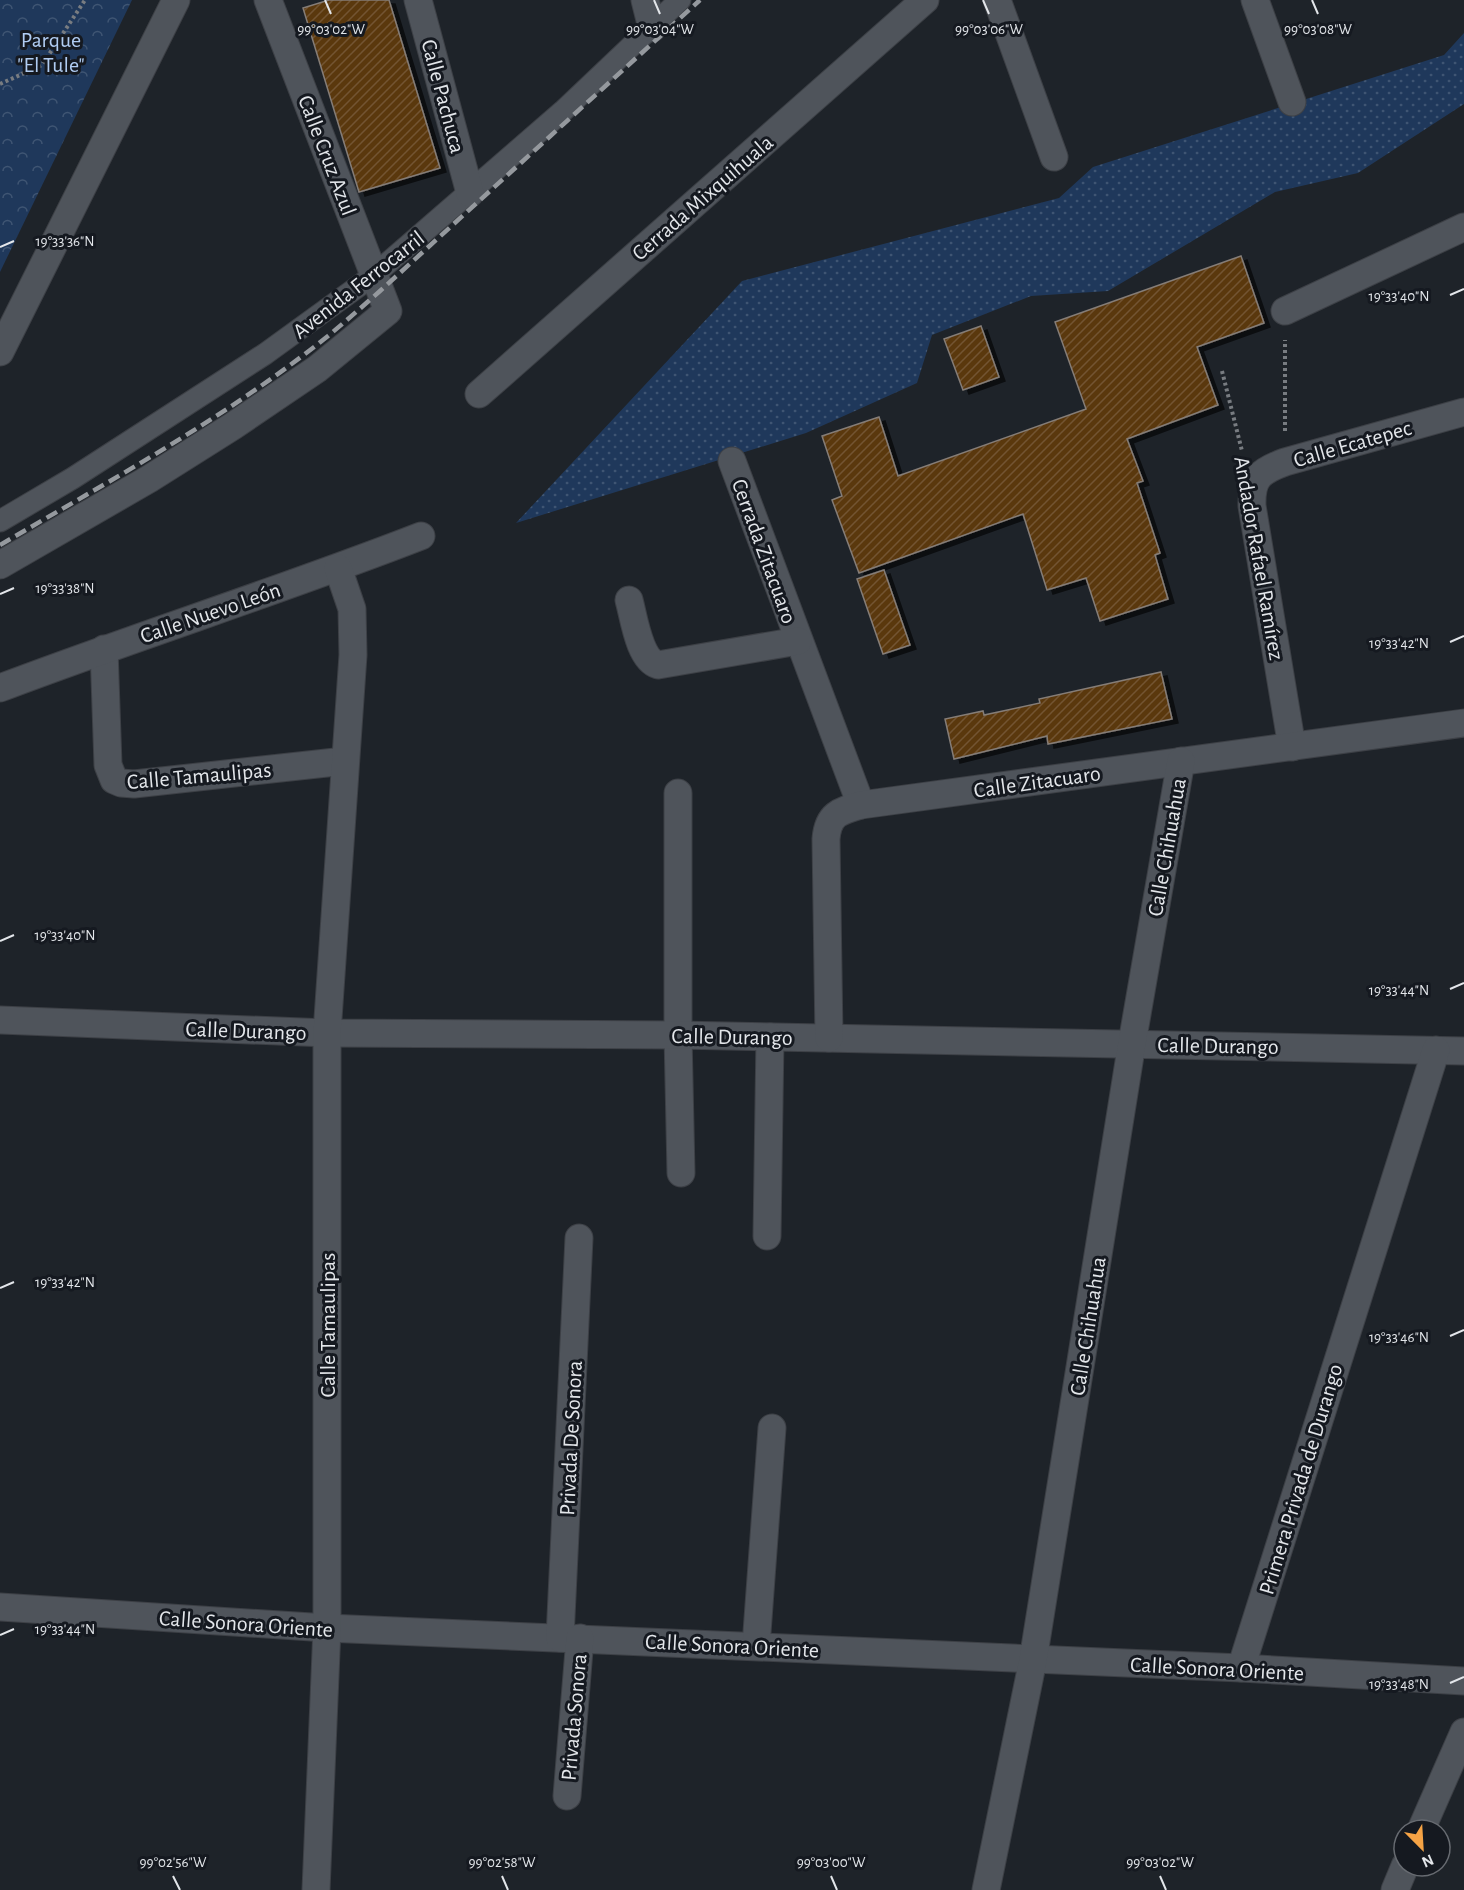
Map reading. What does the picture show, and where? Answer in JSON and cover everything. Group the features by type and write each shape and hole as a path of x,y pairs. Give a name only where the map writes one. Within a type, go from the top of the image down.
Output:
{"street":[{"path":"0,352 176,0"},
{"name":"Calle Cruz Azul","path":"268,0 388,310"},
{"name":"Calle Pachuca","path":"418,0 470,193"},
{"path":"645,0 652,28"},
{"name":"Avenida Ferrocarril","path":"0,521 73,478 265,354 374,276 470,193 680,0"},
{"name":"Cerrada Mixquihuala","path":"479,394 925,0"},
{"path":"997,0 1054,158"},
{"path":"1255,0 1292,102"},
{"path":"1285,311 1464,227"},
{"name":"Avenida Ferrocarril","path":"0,565 233,426 316,369 388,310"},
{"name":"Calle Ecatepec","path":"1251,490 1267,469 1285,462 1464,412"},
{"name":"Cerrada Zitacuaro","path":"732,461 861,806"},
{"name":"Andador Rafael Ramírez","path":"1251,490 1292,747"},
{"name":"Calle Nuevo León","path":"0,688 104,649 338,568 421,536"},
{"name":"Calle Tamaulipas","path":"316,1890 327,1628 327,1033 353,655 352,609 338,568"},
{"name":"Cerrada Zitacuaro","path":"629,600 644,653 651,663 658,665 798,641"},
{"name":"Calle Tamaulipas","path":"104,649 108,765 114,780 134,784 345,761"},
{"name":"Calle Zitacuaro","path":"829,1038 826,830 829,822 841,811 861,806 1464,723"},
{"name":"Calle Chihuahua","path":"986,1890 1034,1660 1132,1043 1181,761"},
{"path":"678,793 678,1035 681,1173"},
{"name":"Calle Durango","path":"0,1020 327,1033 678,1035 1464,1051"},
{"path":"767,1236 770,1037"},
{"name":"Primera Privada de Durango","path":"1241,1668 1436,1050"},
{"name":"Privada De Sonora","path":"570,1638 579,1238"},
{"path":"756,1646 772,1428"},
{"name":"Calle Sonora Oriente","path":"0,1607 327,1628 1241,1668 1464,1681"},
{"name":"Privada Sonora","path":"567,1797 570,1638"},
{"path":"1426,1818 1464,1732"}],"path":[{"path":"0,84 42,65 83,1"},
{"path":"1285,311 1285,462"},
{"name":"Andador Rafael Ramírez","path":"1222,371 1251,490"}],"green space":[{"name":"Parque \"El Tule\"","path":"0,0 132,0 0,272"},
{"path":"1464,33 1464,104 1358,173 1275,192 1108,291 1031,296 932,335 917,383 806,433 516,523 742,281 1059,198 1093,167 1444,55"}],"building":[{"path":"329,0 389,0 440,168 359,192 303,8"},
{"path":"1241,256 1264,323 1197,347 1218,405 1127,439 1143,481 1137,483 1160,553 1155,555 1168,599 1100,621 1086,578 1047,590 1023,514 859,573 832,500 842,496 822,436 879,417 898,476 1086,409 1055,322"},
{"path":"981,326 999,377 963,390 944,339"},
{"path":"884,570 910,645 883,654 857,579"},
{"path":"1161,672 1172,719 1048,744 1047,736 954,759 945,719 983,711 984,715 1040,703 1039,699"}],"railway":[{"path":"0,545 209,421 250,394 328,336 700,0"}]}
